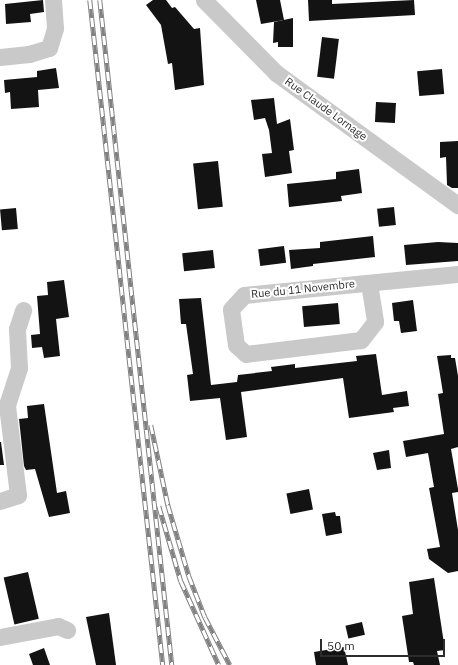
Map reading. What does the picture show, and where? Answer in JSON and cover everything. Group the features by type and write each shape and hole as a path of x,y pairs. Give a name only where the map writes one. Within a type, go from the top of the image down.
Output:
{"street":[{"path":"0,57 30,54 49,48 55,28 53,0"},
{"name":"Rue Claude Lornage","path":"204,0 276,73 458,205"},
{"name":"Rue du 11 Novembre","path":"370,282 375,322 361,340 246,354 236,345 231,309 244,295 370,282 458,274"},
{"path":"0,501 18,495 7,405 19,368 17,329 22,310"},
{"path":"0,637 58,626 67,630"}],"building":[{"path":"43,0 44,12 30,14 31,22 6,24 5,4"},
{"path":"153,0 166,0 172,8 175,7 194,29 200,28 204,85 175,90 172,63 168,64 161,25 146,5"},
{"path":"256,0 280,0 284,20 261,24"},
{"path":"308,0 332,0 332,4 414,0 415,15 309,21"},
{"path":"293,18 293,47 278,47 278,42 273,43 274,22"},
{"path":"322,37 339,39 334,79 317,77"},
{"path":"56,68 59,88 38,90 39,107 11,109 10,92 5,93 4,80 37,77 37,71"},
{"path":"442,69 444,94 419,96 417,71"},
{"path":"274,98 277,124 290,119 294,150 289,151 292,173 265,177 262,154 272,153 269,130 265,118 254,120 251,100"},
{"path":"376,102 396,103 395,123 375,122"},
{"path":"458,141 458,188 452,188 447,185 446,157 440,158 440,142"},
{"path":"218,161 223,207 198,209 193,164"},
{"path":"359,169 362,193 341,196 342,201 289,207 287,184 336,179 336,172"},
{"path":"394,207 396,225 379,227 377,209"},
{"path":"16,208 18,229 2,230 0,209"},
{"path":"373,236 375,257 313,264 313,266 291,269 289,250 320,248 320,242"},
{"path":"438,242 458,243 458,261 406,265 404,245"},
{"path":"284,246 286,263 260,266 258,249"},
{"path":"213,250 215,268 184,271 182,253"},
{"path":"64,280 69,317 56,319 60,356 44,358 42,347 32,348 31,335 40,334 37,296 48,295 47,282"},
{"path":"201,298 211,385 237,382 238,375 272,371 271,367 295,364 295,368 357,361 356,356 376,354 382,395 407,391 409,406 393,408 394,412 349,418 343,378 241,392 247,437 226,440 220,398 190,401 187,375 193,374 186,324 181,324 179,299"},
{"path":"413,300 417,331 401,333 399,321 394,321 392,303"},
{"path":"338,303 340,324 304,327 302,306"},
{"path":"451,355 451,358 455,358 458,376 458,447 451,449 458,489 458,492 452,493 458,530 458,571 448,573 429,559 427,549 440,547 429,488 434,487 428,453 406,457 403,441 444,434 438,394 443,393 437,356"},
{"path":"44,404 57,493 66,491 70,513 49,517 35,469 26,470 24,466 19,419 28,418 27,406"},
{"path":"1,442 4,465 0,465"},
{"path":"389,450 391,468 377,470 373,453"},
{"path":"309,489 313,510 290,514 286,493"},
{"path":"335,512 336,516 340,516 342,533 326,536 322,514"},
{"path":"28,572 39,619 14,624 4,578"},
{"path":"434,578 445,650 437,651 440,665 414,665 413,662 409,662 402,616 413,614 409,582"},
{"path":"109,613 116,665 96,665 86,617"},
{"path":"362,622 365,635 348,638 345,626"},
{"path":"344,647 348,665 316,665 314,652"},
{"path":"44,648 50,665 33,665 29,654"}],"railway":[{"path":"90,0 163,665"},
{"path":"100,0 172,665"},
{"path":"151,425 168,505 189,576 205,617 230,665"},
{"path":"159,506 181,581 219,665"}]}
